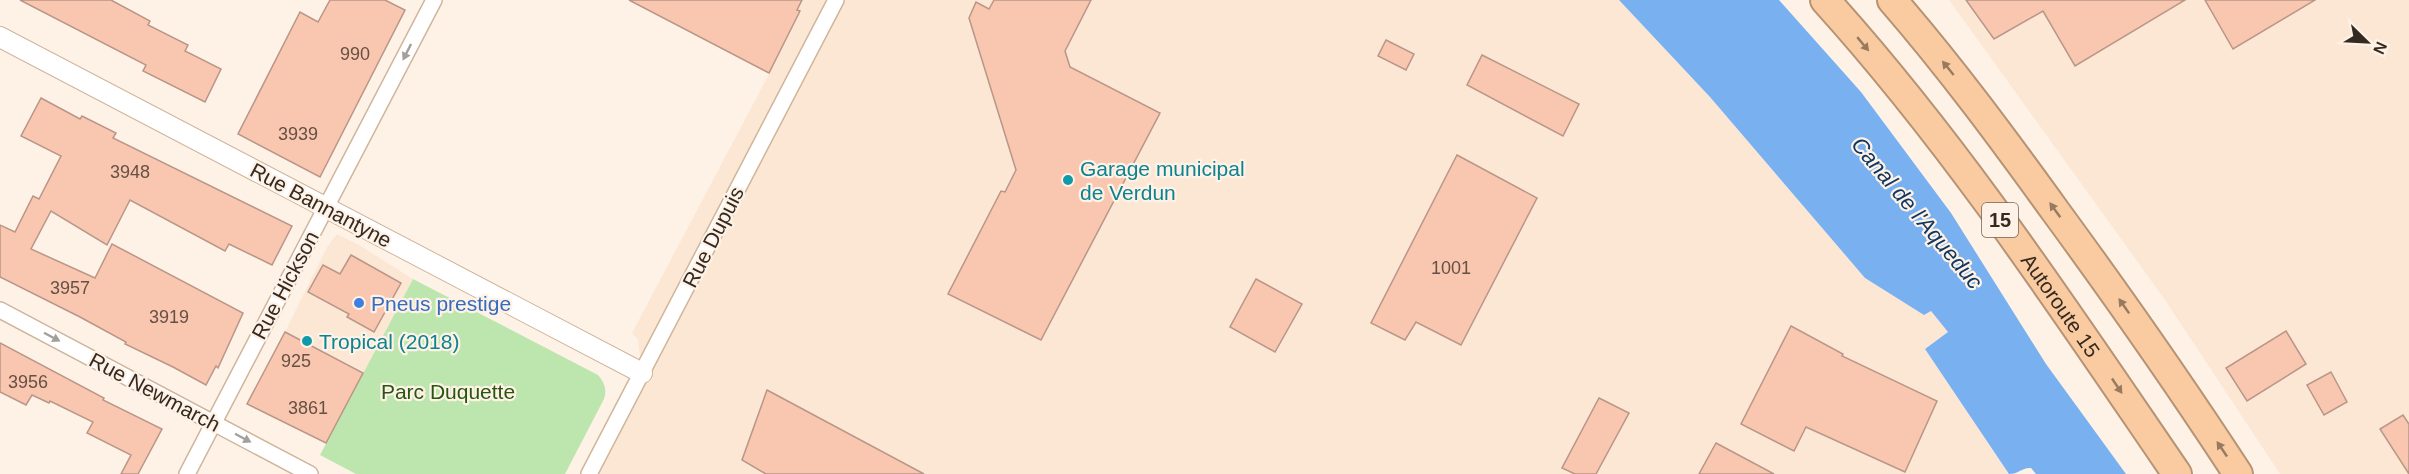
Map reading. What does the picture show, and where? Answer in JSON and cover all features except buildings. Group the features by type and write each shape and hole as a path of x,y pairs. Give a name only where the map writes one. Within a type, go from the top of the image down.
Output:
{"highway":[{"name":"Autoroute 15","path":"1825,0 1917,111 1996,215 2177,474"},
{"name":"15","path":"1892,0 1963,86 2023,165 2135,322 2238,474"}],"street":[{"name":"Rue Hickson","path":"187,474 434,0"},
{"name":"Rue Dupuis","path":"589,474 836,0"},
{"name":"Rue Bannantyne","path":"0,37 642,373"},
{"name":"Rue Newmarch","path":"0,310 310,474"}],"shaded area":[{"path":"628,0 1619,0 1710,97 1865,278 1924,315 1931,311 1948,332 1925,349 2009,474 598,474 642,373 638,340 632,333 769,74"},
{"path":"1949,0 2409,0 2409,474 2280,474 2165,300"},
{"path":"337,234 413,279 363,373 285,332 327,247"}],"green space":[{"name":"Parc Duquette","path":"413,279 598,375 604,384 604,399 565,474 356,474 320,455"}],"water":[{"name":"Canal de l'Aqueduc","path":"1619,0 1779,0 1861,92 1951,213 2046,364 2126,474 2036,474 2028,468 2009,474 1925,349 1948,332 1931,311 1924,315 1865,278 1710,97"}],"place":[{"name":"Garage municipal de Verdun","path":"1068,180"},
{"name":"Pneus prestige","path":"359,303"},
{"name":"Tropical (2018)","path":"307,341"}]}
